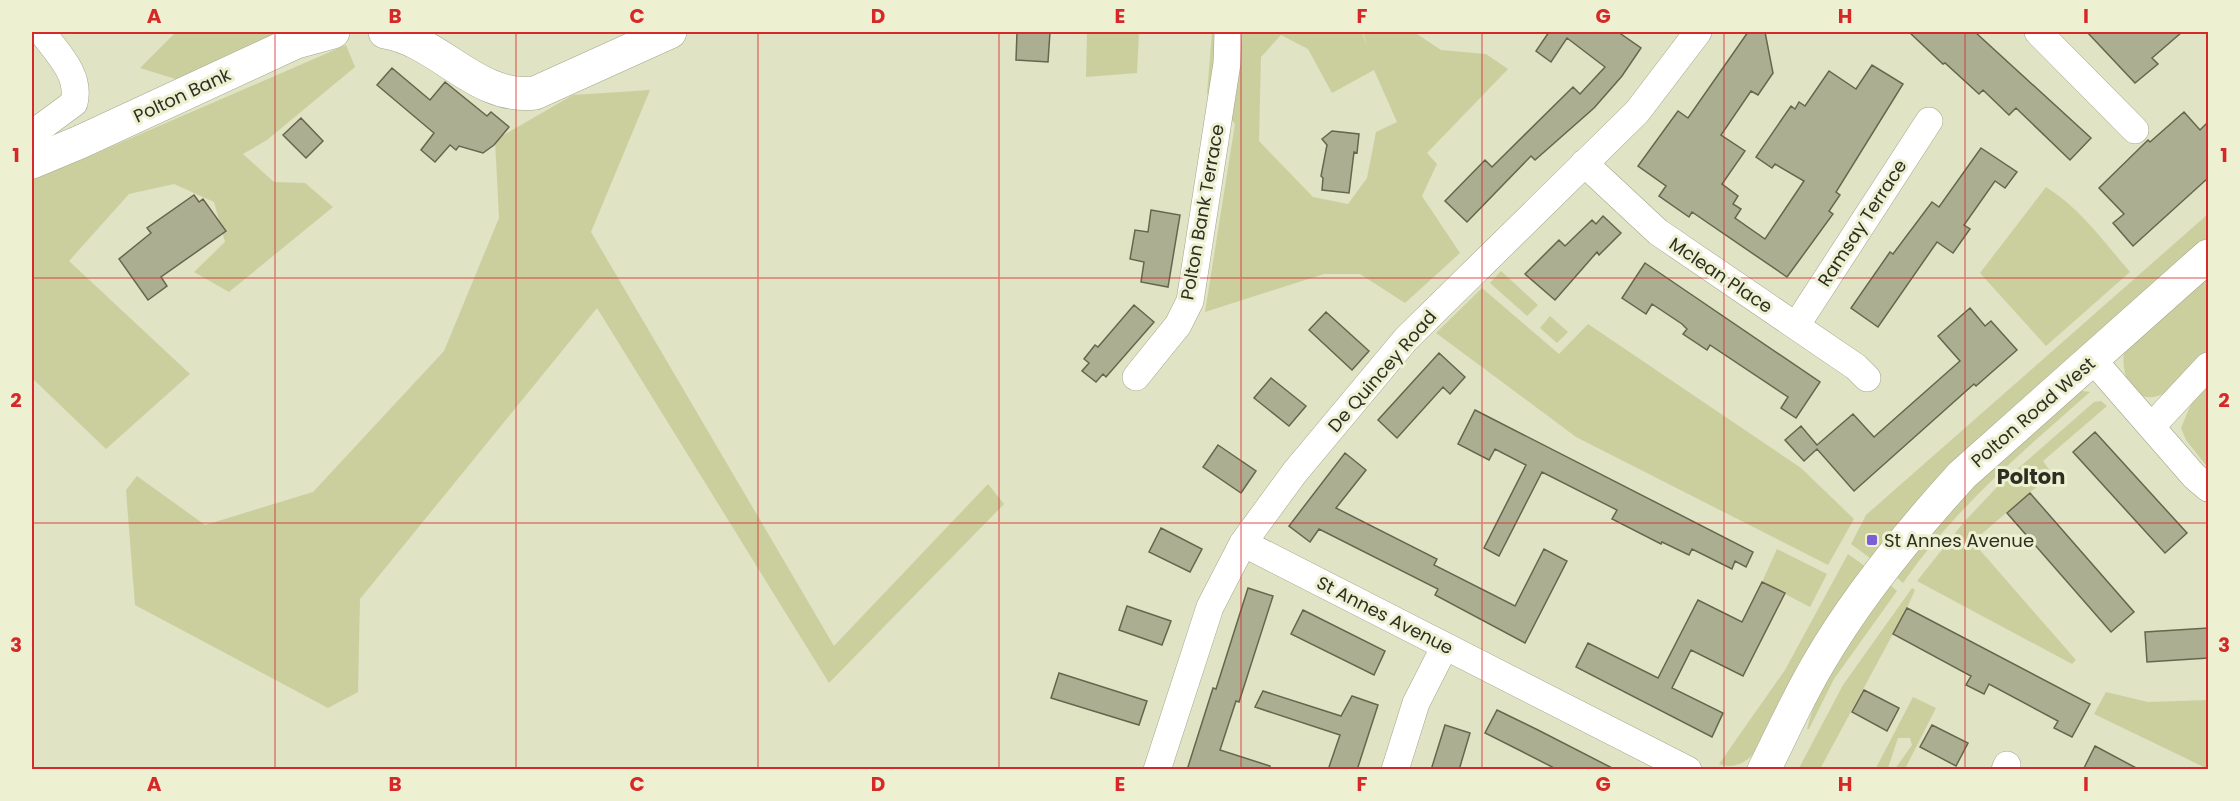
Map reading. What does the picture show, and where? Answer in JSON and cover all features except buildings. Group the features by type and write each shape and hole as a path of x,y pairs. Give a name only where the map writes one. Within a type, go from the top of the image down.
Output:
{"street":[{"path":"32,134 74,103 77,91 74,78 42,32"},
{"name":"Polton Bank","path":"32,162 296,42 333,32"},
{"path":"385,32 403,35 484,84 517,95 535,93 670,32"},
{"name":"Polton Bank Terrace","path":"1136,377 1178,325 1190,301 1227,63 1228,32"},
{"path":"2038,32 2135,130"},
{"name":"De Quincey Road","path":"1156,770 1210,607 1243,543 1295,472 1406,339 1637,112 1693,33"},
{"name":"Ramsay Terrace","path":"1796,326 1929,121"},
{"name":"Mclean Place","path":"1584,163 1658,232 1796,326 1867,378"},
{"name":"Polton Road West","path":"1764,770 1818,663 1880,572 1929,511 1962,475 2208,256"},
{"path":"2093,360 2194,476 2208,488"},
{"path":"2152,426 2208,366"},
{"name":"St Annes Avenue","path":"1243,543 1688,770"},
{"path":"1395,770 1416,703 1445,646"}],"green space":[{"path":"176,32 308,32 182,81 140,68"},
{"path":"1087,32 1139,32 1137,73 1086,77"},
{"path":"1212,32 1362,32 1367,47 1363,32 1414,32 1441,50 1486,54 1508,69 1427,153 1437,164 1422,196 1460,253 1405,303 1360,274 1324,274 1205,312 1235,124 1207,94","holes":["1281,35 1308,49 1332,93 1374,70 1397,122 1376,132 1367,178 1348,204 1313,197 1259,141 1261,57"]},
{"path":"346,45 355,67 267,140 243,154 274,182 305,183 333,207 229,292 194,272 225,242 214,202 174,184 129,194 69,261 190,374 106,449 32,378 32,177 83,159"},
{"path":"650,90 591,232 834,646 988,484 1004,504 829,683 597,308 360,599 358,692 328,708 135,605 126,490 137,476 205,525 313,492 444,351 499,218 495,140 573,95"},
{"path":"2046,187 2081,215 2130,272 2046,346 1980,273"},
{"path":"2208,214 2208,238 1944,472 1870,558 1851,544 1866,515"},
{"path":"1501,271 1538,305 1527,316 1490,283"},
{"path":"2208,274 2210,333 2207,352 2203,359 2163,394 2152,397 2142,396 2135,392 2126,376 2125,346"},
{"path":"1482,288 1559,354 1588,324 1801,468 1854,519 1828,565 1576,437 1436,333"},
{"path":"1550,316 1568,332 1557,343 1540,328"},
{"path":"2208,386 2208,468 2186,440 2181,428 2191,404"},
{"path":"2090,392 1967,505 1903,583 1893,574 1950,505 2073,393"},
{"path":"2101,401 2107,406 2043,461 2050,471 2047,478 1978,537 1979,549 2076,660 2072,664 1917,581 1964,522 1998,486 2094,402"},
{"path":"1777,549 1827,574 1810,607 1762,582"},
{"path":"1848,554 1866,567 1759,747 1742,763 1731,766 1719,764 1785,670"},
{"path":"1887,582 1897,591 1834,679 1807,729 1819,688"},
{"path":"1912,588 1915,590 1907,608 1820,769 1798,770 1843,685"},
{"path":"2106,692 2148,702 2208,700 2208,769 2094,714"},
{"path":"1913,697 1936,708 1905,769 1895,769 1912,745 1910,738 1898,738 1888,768 1876,768"}],"place":[{"name":"St Annes Avenue","path":"1872,540"}],"district":[{"name":"Polton","path":"2031,476"}]}
